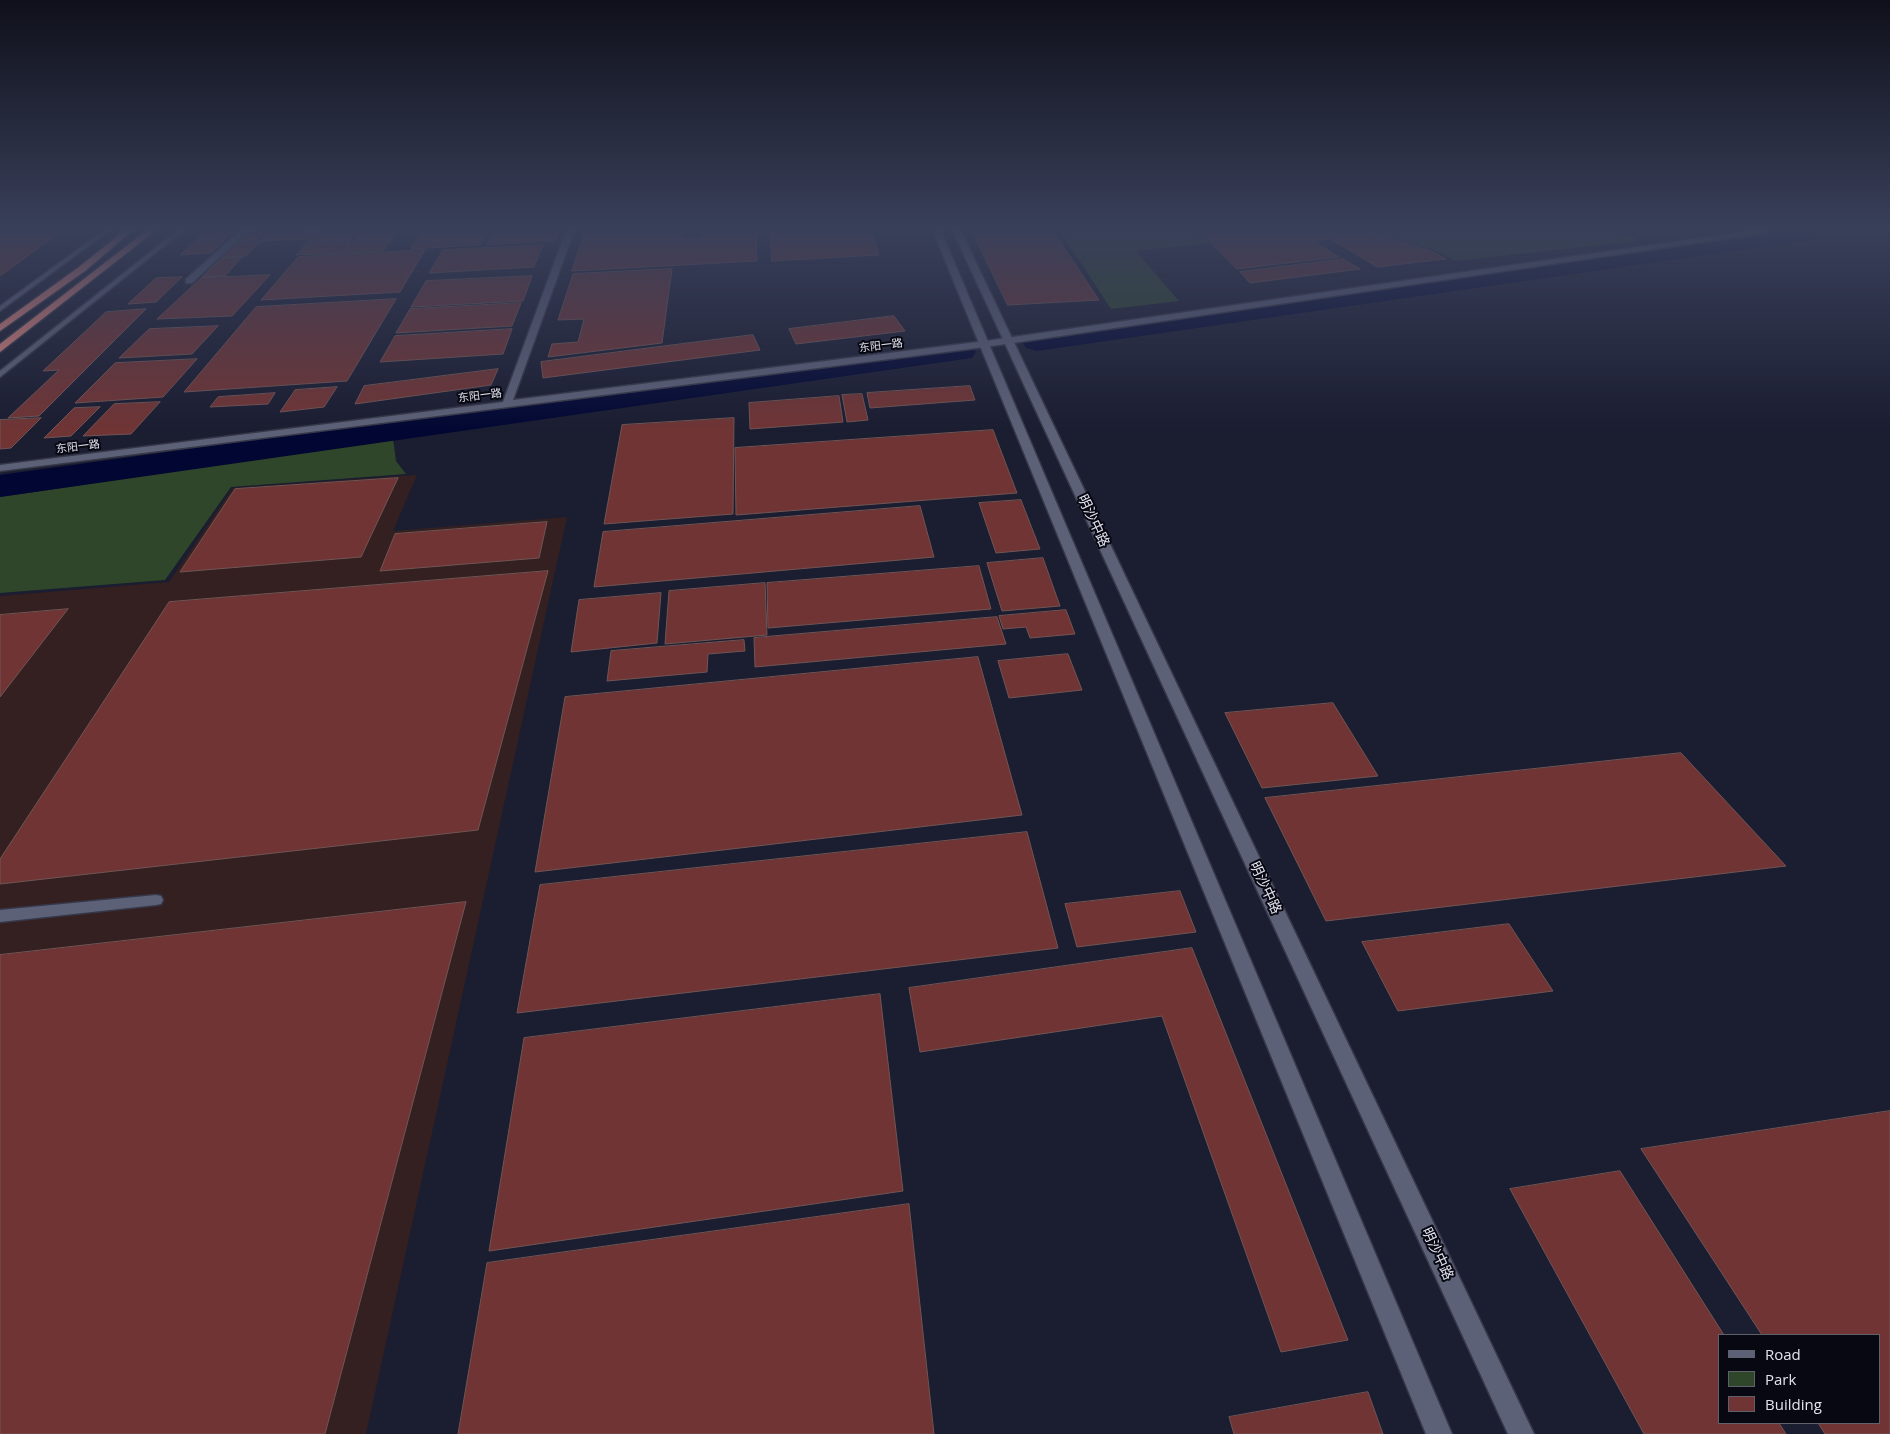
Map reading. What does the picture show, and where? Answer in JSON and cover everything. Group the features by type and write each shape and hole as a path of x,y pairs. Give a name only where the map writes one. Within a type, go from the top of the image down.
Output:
{"highway":[{"path":"0,328 42,298"},
{"path":"0,349 65,298"}],"street":[{"path":"507,404 546,298"},
{"path":"965,298 1439,1434"},
{"name":"明沙中路","path":"988,298 1521,1434"},
{"name":"东阳一路","path":"0,468 985,344 1304,298"}],"lane":[{"path":"0,309 15,298"},
{"path":"0,375 96,298"},
{"path":"0,916 156,900"}],"shaded area":[{"path":"417,475 393,531 567,517 366,1434 0,1434 0,596 169,582 233,488"}],"green space":[{"path":"1104,298 1176,298 1179,301 1111,309"},
{"path":"393,439 396,461 406,474 231,487 165,580 0,593 0,497"}],"building":[{"path":"135,298 160,298 156,302 128,304"},
{"path":"180,298 249,298 232,316 157,319"},
{"path":"263,298 297,298 261,300"},
{"path":"416,298 524,298 523,301 411,307"},
{"path":"565,298 668,298 662,343 548,357 552,344 578,342 584,319 558,320"},
{"path":"1005,298 1098,298 1099,300 1008,305"},
{"path":"396,299 347,381 184,392 256,307"},
{"path":"521,303 512,326 396,333 410,309"},
{"path":"146,309 39,416 8,418 59,370 43,371 106,312"},
{"path":"894,316 905,331 796,344 789,329"},
{"path":"218,326 192,354 119,358 149,329"},
{"path":"512,329 503,354 380,362 395,336"},
{"path":"753,335 760,350 543,378 541,362"},
{"path":"197,359 163,397 75,403 115,363"},
{"path":"498,369 491,385 355,404 364,386"},
{"path":"970,386 975,400 870,408 867,393"},
{"path":"337,387 324,407 280,412 295,390"},
{"path":"275,393 268,404 210,407 218,397"},
{"path":"862,394 868,420 847,422 842,395"},
{"path":"839,396 843,422 750,429 749,403"},
{"path":"160,402 131,434 83,436 114,404"},
{"path":"100,407 71,436 44,438 74,408"},
{"path":"41,418 11,448 0,449 0,420"},
{"path":"734,418 733,514 604,524 622,425"},
{"path":"993,430 1017,493 736,515 735,448"},
{"path":"398,478 361,557 180,572 235,489"},
{"path":"1021,500 1040,549 996,553 979,503"},
{"path":"920,506 934,557 594,587 603,532"},
{"path":"547,522 539,558 380,571 395,534"},
{"path":"1043,558 1060,606 1002,611 987,563"},
{"path":"979,566 991,609 768,628 767,583"},
{"path":"548,571 478,830 0,884 0,859 169,602"},
{"path":"765,583 767,635 665,644 669,591"},
{"path":"661,593 657,643 571,652 579,600"},
{"path":"68,609 0,697 0,615"},
{"path":"1066,610 1075,634 1030,638 1026,627 1003,629 999,616"},
{"path":"997,617 1006,644 755,667 754,638"},
{"path":"744,640 745,651 708,654 707,672 607,681 611,651"},
{"path":"1068,654 1082,690 1009,698 998,661"},
{"path":"978,657 1022,815 535,872 565,697"},
{"path":"1333,703 1378,776 1262,788 1225,713"},
{"path":"1681,753 1786,866 1326,921 1265,798"},
{"path":"1027,832 1058,948 517,1013 540,885"},
{"path":"1180,891 1196,932 1077,947 1065,904"},
{"path":"466,902 325,1434 0,1434 0,955"},
{"path":"1509,924 1553,991 1398,1011 1362,942"},
{"path":"1192,948 1348,1340 1281,1352 1162,1016 920,1052 909,988"},
{"path":"880,994 903,1191 489,1251 524,1038"},
{"path":"1890,1111 1890,1434 1825,1434 1819,1424 1880,1424 1880,1334 1761,1334 1641,1149"},
{"path":"1620,1171 1723,1334 1718,1334 1718,1424 1780,1424 1786,1434 1644,1434 1510,1189"},
{"path":"909,1204 934,1434 458,1434 487,1263"},
{"path":"1368,1392 1383,1434 1234,1434 1229,1417"}],"waterway":[{"path":"1037,342 1350,298"},
{"path":"0,486 961,352"}]}
